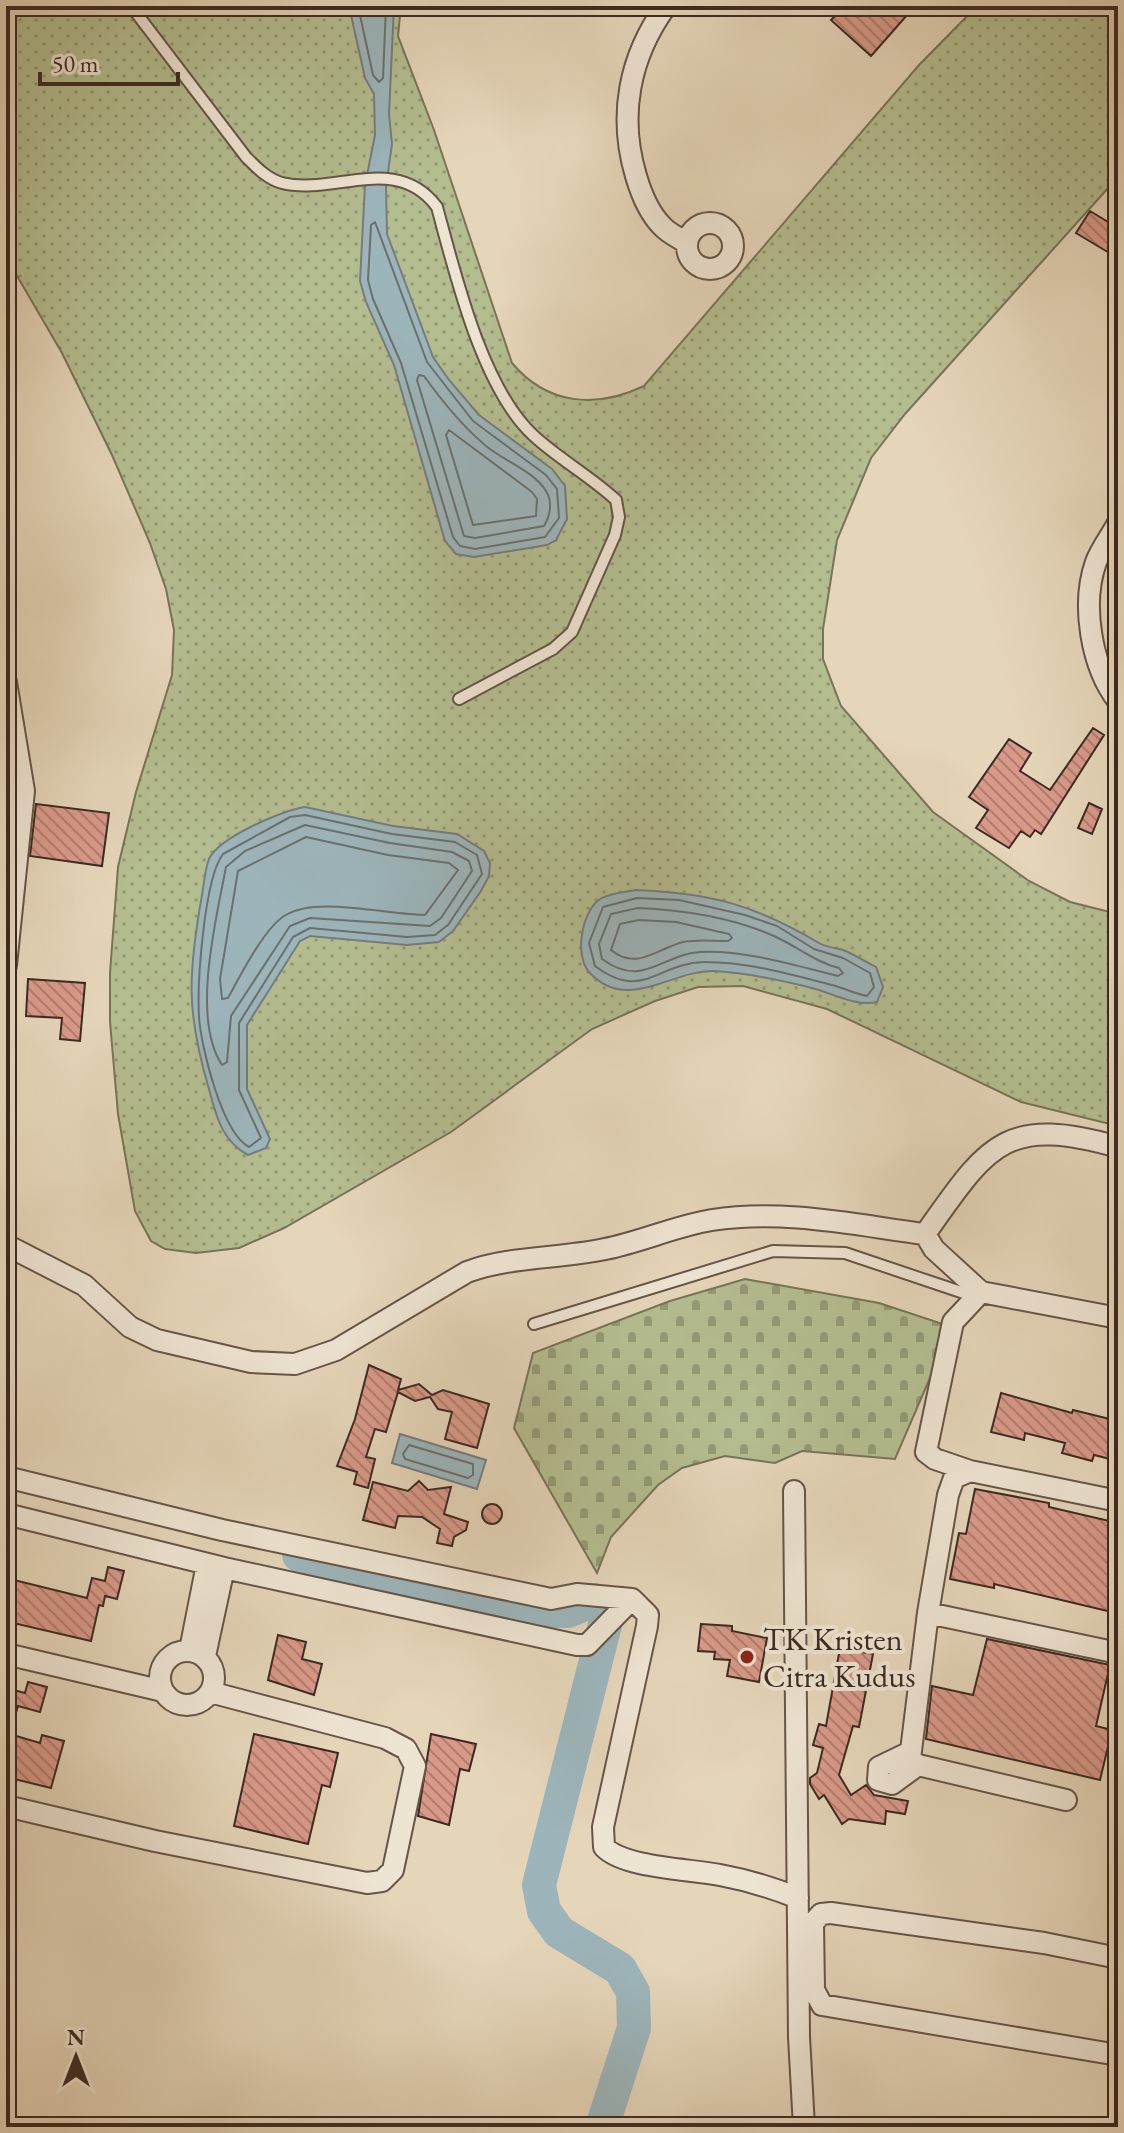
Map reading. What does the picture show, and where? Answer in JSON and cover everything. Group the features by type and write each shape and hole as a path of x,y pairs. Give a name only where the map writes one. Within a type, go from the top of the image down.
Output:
{"street":[{"path":"666,6 649,29 625,116 629,153 642,194 662,226 687,243"},
{"path":"1118,523 1097,561 1089,595 1092,631 1106,686 1118,701"},
{"path":"6,682 24,791 14,824 6,965"},
{"path":"925,1234 963,1178 988,1154 1014,1138 1048,1133 1084,1137 1118,1147"},
{"path":"6,1245 84,1285 130,1327 157,1340 208,1354 295,1364 336,1350 467,1272 489,1264 606,1249 712,1220 797,1217 925,1234"},
{"path":"925,1234 934,1249 981,1292 1118,1318"},
{"path":"981,1292 953,1322 926,1452 935,1459 970,1471 1118,1501"},
{"path":"970,1471 954,1478 948,1495 928,1613 913,1759 1066,1800"},
{"path":"6,1477 218,1553 587,1645 627,1604"},
{"path":"794,1491 804,2127"},
{"path":"6,1514 218,1553 551,1599 577,1594 627,1604 648,1615 647,1626 603,1827 604,1847 611,1855 624,1859 767,1885 798,1898"},
{"path":"197,1653 218,1553"},
{"path":"928,1613 1118,1653"},
{"path":"197,1653 215,1674 210,1692 196,1704 187,1705 169,1698 163,1691 160,1675 167,1659 197,1653"},
{"path":"6,1654 163,1691"},
{"path":"6,1806 185,1847 367,1883 382,1881 393,1870 415,1766 406,1749 385,1738 210,1692"},
{"path":"1118,1958 1044,1943 831,1913 821,1914 813,1923 814,1990 822,2005 1118,2055"}],"lane":[{"path":"131,6 246,157 263,173 282,183 389,179 424,190 437,207 474,334 511,408 534,436 616,500 619,517 609,550 572,632 553,649 459,699"},
{"path":"534,1324 773,1251 845,1253 964,1293 981,1292"}],"green space":[{"path":"6,6 401,6 398,36 434,130 512,363 541,388 556,395 590,400 608,398 644,386 919,65 977,6 1118,6 1118,177 905,414 871,458 837,540 823,629 823,659 841,706 933,812 1029,881 1070,902 1118,914 1118,1126 1021,1102 827,1009 743,986 698,987 655,1001 592,1029 451,1132 284,1228 239,1248 196,1253 165,1249 151,1241 135,1211 118,1114 110,1022 110,973 118,867 136,792 172,675 174,630 166,589 150,543 112,455 62,353 6,257"},
{"path":"745,1279 879,1303 952,1327 895,1459 802,1451 775,1463 725,1456 682,1468 658,1485 611,1537 597,1573 514,1428 533,1353 670,1301"}],"water":[{"path":"349,6 394,6 389,114 392,144 386,186 387,234 433,357 449,380 479,415 552,469 565,486 567,519 556,540 547,545 474,557 456,554 445,541 394,365 360,281 365,185 375,135 374,94 365,78"},
{"path":"305,807 393,826 457,834 484,851 490,863 489,876 453,931 439,942 407,945 310,936 300,941 247,1025 247,1089 270,1139 266,1148 248,1155 232,1143 221,1127 196,1037 192,971 205,877 209,859 225,842 267,819"},
{"path":"636,890 687,894 732,903 774,919 822,944 847,952 876,967 883,987 877,1002 852,1001 788,982 715,971 699,972 634,990 604,984 584,964 581,945 585,923 600,899"},
{"path":"400,1434 486,1460 477,1489 392,1463"}],"building":[{"path":"823,6 899,6 908,14 871,56 831,20 835,16"},
{"path":"1090,211 1118,228 1118,243 1111,254 1076,233"},
{"path":"1093,728 1104,735 1041,834 1035,830 1030,837 1021,831 1009,848 976,828 988,810 969,797 1009,739 1031,753 1020,771 1050,790"},
{"path":"1089,803 1102,809 1092,834 1078,828"},
{"path":"36,804 109,813 102,866 30,856"},
{"path":"28,979 85,983 80,1041 60,1039 62,1018 26,1016"},
{"path":"369,1365 401,1379 398,1390 419,1384 432,1395 443,1390 489,1404 477,1448 445,1439 452,1412 438,1409 430,1397 415,1401 398,1392 386,1432 375,1429 366,1457 375,1459 368,1488 354,1484 357,1472 337,1466 355,1419"},
{"path":"1001,1393 1072,1413 1073,1410 1118,1421 1118,1461 1094,1455 1092,1461 1062,1453 1065,1443 1025,1433 1024,1440 991,1432"},
{"path":"419,1481 428,1490 451,1487 444,1514 468,1522 466,1530 454,1537 452,1546 437,1543 440,1529 422,1517 398,1516 395,1528 363,1520 373,1482 408,1491"},
{"path":"975,1489 1049,1503 1049,1507 1118,1523 1116,1613 994,1584 994,1588 950,1579 959,1533 966,1534"},
{"path":"488,1504 496,1504 502,1514 496,1524 488,1524 482,1518 482,1510"},
{"path":"108,1567 124,1571 117,1599 105,1596 103,1606 99,1605 91,1641 13,1623 13,1619 6,1617 6,1578 87,1598 92,1578 105,1581"},
{"path":"701,1624 732,1626 732,1631 767,1638 759,1682 727,1676 730,1660 714,1659 715,1652 698,1651"},
{"path":"278,1635 306,1642 302,1659 322,1664 314,1695 268,1680"},
{"path":"987,1639 1110,1665 1096,1726 1112,1730 1100,1780 926,1739 932,1686 973,1695"},
{"path":"840,1648 873,1654 859,1727 853,1726 839,1775 851,1795 866,1785 874,1795 908,1801 905,1814 886,1811 885,1824 849,1819 842,1824 824,1795 819,1799 810,1784 810,1778 817,1773 823,1748 813,1745 819,1724 826,1726"},
{"path":"28,1682 47,1687 40,1712 18,1706 10,1733 6,1733 6,1688 25,1693"},
{"path":"6,1733 40,1743 42,1735 64,1741 51,1788 6,1777"},
{"path":"254,1734 338,1753 330,1787 322,1785 308,1844 234,1826"},
{"path":"431,1734 476,1744 469,1771 460,1769 449,1825 418,1816"}],"waterway":[{"path":"299,1555 536,1611 568,1611 594,1600"},
{"path":"602,2127 634,2028 633,1992 620,1969 559,1932 544,1911 539,1885 607,1617"}],"place":[{"name":"TK Kristen Citra Kudus","path":"747,1657"}]}
